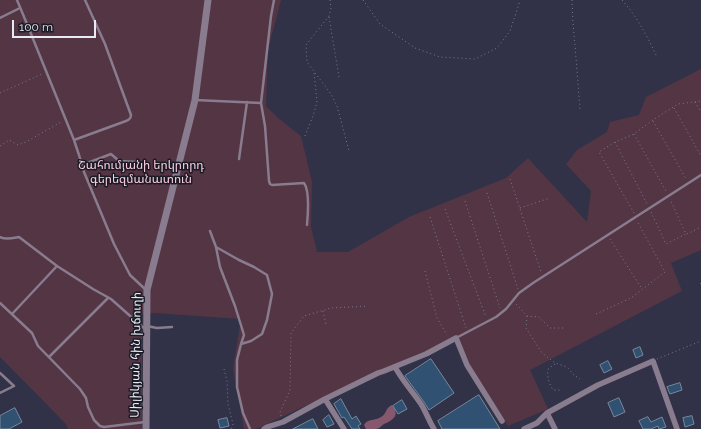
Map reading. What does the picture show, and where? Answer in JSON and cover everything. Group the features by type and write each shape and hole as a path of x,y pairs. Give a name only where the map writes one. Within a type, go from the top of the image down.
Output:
{"street":[{"name":"Սիլիկյան հին խճուղի","path":"146,425 147,290 195,100 208,0"},
{"path":"264,429 283,422 324,399 378,373 426,354 453,340 502,421"},
{"path":"524,429 537,423 547,413 598,385 653,361 677,429"},
{"path":"395,367 422,406 434,429"},
{"path":"324,399 344,429"},
{"path":"547,413 555,429"}],"lane":[{"path":"17,0 74,140 82,165 114,244 130,275 147,290"},
{"path":"74,140 131,118 105,44 85,0"},
{"path":"274,0 267,44 261,103 265,126 270,184 304,183 307,186 308,225"},
{"path":"0,18 20,8"},
{"path":"195,100 261,103"},
{"path":"239,159 247,102"},
{"path":"82,165 111,154 119,161 139,162"},
{"path":"453,340 496,317 513,301 519,293 542,276 607,236 701,174"},
{"path":"210,231 216,246 220,267 244,335 237,360 237,387 243,413 250,429"},
{"path":"1,238 19,237 57,266 118,304 147,329 172,327"},
{"path":"216,246 267,275 272,294 267,320 262,334 251,341 241,344"},
{"path":"12,314 57,266"},
{"path":"49,357 108,298"},
{"path":"0,303 32,333 38,346 80,389 86,398 94,420 100,426 146,425"},
{"path":"0,373 14,386 0,393"}],"path":[{"path":"330,0 331,8 329,16 339,77"},
{"path":"363,0 380,24 415,48 440,57 475,59 497,48 510,31 519,0"},
{"path":"572,0 580,109"},
{"path":"622,0 636,16 657,57"},
{"path":"329,16 306,45 307,62 332,94 337,106 349,151"},
{"path":"305,136 317,102 314,71"},
{"path":"0,93 46,72"},
{"path":"596,314 631,298 665,272 599,152 614,142 634,134 678,104 701,101"},
{"path":"695,102 701,112"},
{"path":"674,107 701,156"},
{"path":"0,146 9,140 18,145 26,142 65,119"},
{"path":"653,120 688,183"},
{"path":"634,134 668,196 686,234"},
{"path":"614,142 649,208 666,244 701,227"},
{"path":"510,179 542,276"},
{"path":"487,193 519,293"},
{"path":"520,208 550,198"},
{"path":"465,201 502,312"},
{"path":"445,209 488,322"},
{"path":"430,217 467,333"},
{"path":"607,236 642,289"},
{"path":"425,271 437,318 453,340"},
{"path":"513,301 527,316 539,318 550,328 564,328"},
{"path":"283,422 280,412 290,390 291,333 304,316 331,308 368,306"},
{"path":"323,310 326,325"},
{"path":"527,316 526,328 542,353 555,363 567,367 580,379"},
{"path":"653,361 701,341"},
{"path":"555,363 548,369 547,377 553,390 560,390"},
{"path":"224,369 227,381 228,404 233,424 231,429"}],"green space":[{"name":"Շահումյանի երկրորդ գերեզմանատուն","path":"0,0 281,0 268,50 266,106 278,118 301,136 312,182 311,227 317,252 348,252 409,217 506,178 528,158 587,222 591,191 566,164 577,150 607,132 610,122 639,115 646,97 701,69 701,250 671,263 682,291 530,370 548,409 508,426 475,375 458,340 392,371 303,407 256,429 244,429 233,369 241,319 154,313 142,314 142,429 68,429 66,424 0,357"}],"shaded area":[{"path":"392,405 396,414 391,421 376,429 366,429 364,425 366,423 370,420 383,416"}],"building":[{"path":"640,347 643,355 636,358 633,350"},
{"path":"431,359 454,393 429,410 405,376"},
{"path":"608,361 612,369 604,373 600,365"},
{"path":"680,383 682,390 670,394 667,387"},
{"path":"479,395 500,429 442,429 438,421"},
{"path":"619,398 625,412 614,417 608,403"},
{"path":"341,399 352,419 356,416 361,424 358,426 360,429 352,429 344,417 342,418 334,404"},
{"path":"402,400 407,409 398,414 393,406"},
{"path":"15,408 22,422 9,429 0,429 0,416"},
{"path":"329,415 334,424 327,427 323,420"},
{"path":"692,416 694,424 685,427 683,418"},
{"path":"648,417 651,422 662,417 666,427 659,429 658,426 651,429 643,429 639,421"},
{"path":"227,418 229,426 220,428 218,420"},
{"path":"313,419 318,429 293,429"}]}
